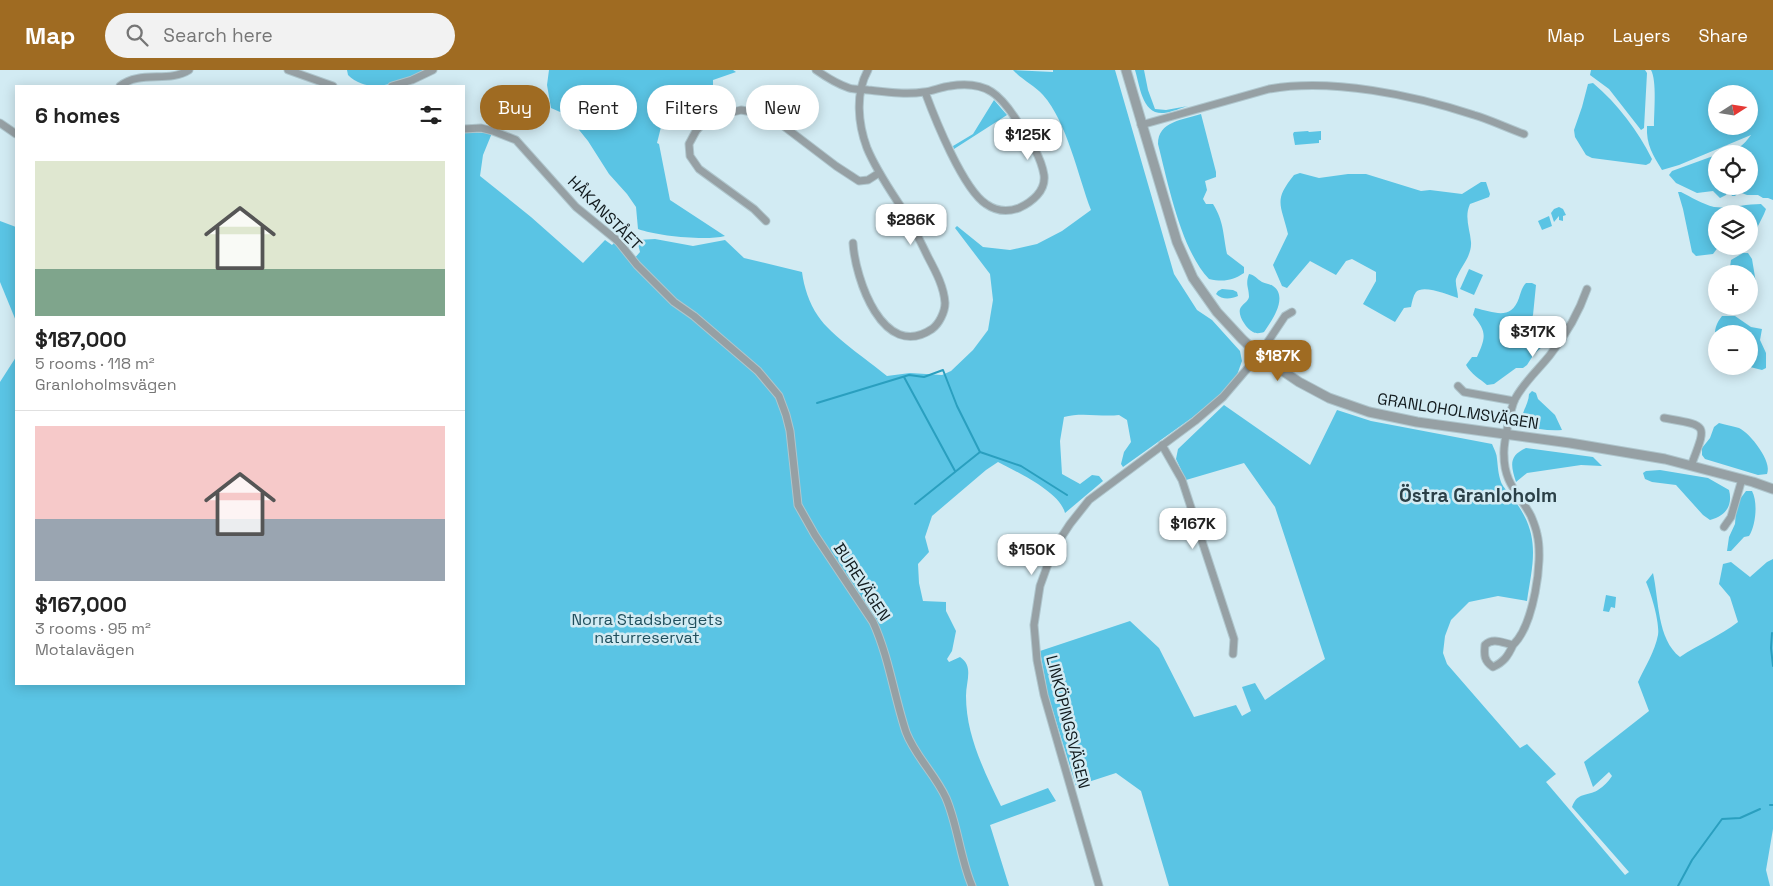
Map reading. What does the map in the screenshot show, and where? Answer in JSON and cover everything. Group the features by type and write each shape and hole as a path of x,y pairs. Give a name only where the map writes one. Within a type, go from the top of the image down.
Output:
{"street":[{"path":"122,85 132,78 181,74 189,70"},
{"path":"288,70 329,85"},
{"path":"395,85 412,80 433,70"},
{"path":"816,70 833,82 852,90 926,92 967,83 984,87 998,95 1015,116 1040,162 1044,176 1043,187 1034,198 1025,205 1005,211 987,205 980,199 965,178 950,150 934,118 926,92"},
{"path":"853,244 854,256 864,288 878,319 887,328 904,336 923,334 933,328 940,320 945,305 940,280 916,232 880,174 866,146 861,128 861,89 868,70"},
{"name":"GRANLOHOLMSVÄGEN","path":"1126,70 1177,242 1192,278 1217,312 1259,355 1299,382 1329,398 1369,412 1417,422 1570,443 1665,459 1773,489"},
{"path":"1141,125 1269,89 1306,85 1364,90 1402,96 1474,115 1524,134"},
{"path":"766,221 754,209 699,169 690,156 689,144 696,131 704,122 717,116 741,110 768,115 854,178 868,180 880,174"},
{"path":"0,123 15,133"},
{"name":"HÅKANSTÅET","path":"465,129 481,128 516,140 576,207 617,240 637,265 674,302 694,316 743,357"},
{"path":"1513,645 1495,640 1489,641 1485,645 1484,657 1487,663 1493,667 1502,663 1508,658 1513,645 1519,640 1531,610 1539,570 1538,534 1530,515 1516,494 1507,475 1504,453 1514,401 1527,382 1552,353 1582,303 1587,289"},
{"name":"LINKÖPINGSVÄGEN","path":"1099,886 1044,695 1037,660 1034,625 1040,586 1053,550 1089,500 1223,397 1259,355 1285,316 1292,312"},
{"name":"BUREVÄGEN","path":"743,357 769,382 778,396 790,431 798,505 815,535 873,622 880,636 893,690 907,734 918,754 934,776 946,799 972,886"},
{"path":"1458,386 1464,392 1514,401"},
{"path":"1664,418 1696,424 1700,427 1702,435 1691,466"},
{"path":"1162,445 1182,480 1234,639 1233,654"},
{"path":"1724,527 1730,517 1742,479"}],"green space":[{"path":"347,70 422,70 422,72 404,80 384,85 365,85 348,75"},
{"path":"549,70 733,70 736,72 713,80 713,85 647,85 647,130 660,130 657,143 659,144 670,200 725,236 706,238 681,237 638,229 636,207 609,174 579,130 637,130 637,85 560,85 560,112 551,108 550,85 547,85"},
{"name":"Norra Stadsbergets naturreservat","path":"1013,70 1053,72 1053,70 1115,70 1174,274 1197,310 1212,320 1240,351 1242,361 1237,375 1221,394 1193,417 1123,467 1121,464 1124,452 1131,442 1127,420 1119,415 1077,415 1064,417 1060,441 1062,474 1080,484 1092,475 1099,476 1103,481 1065,513 1061,505 1047,490 998,462 932,516 925,537 929,552 918,564 919,583 923,601 946,602 946,611 956,631 952,651 947,659 949,662 960,657 967,665 966,696 969,725 982,766 1001,806 1048,788 1056,801 990,825 1009,886 0,886 0,382 15,359 15,685 465,685 465,132 492,133 483,155 480,176 531,217 583,263 605,240 612,245 614,243 632,261 640,252 637,240 655,239 693,246 725,240 744,258 802,272 810,300 824,324 841,340 887,376 910,373 942,375 951,371 973,350 988,330 993,300 990,274 955,228 957,226 983,247 1010,250 1037,244 1062,231 1091,210 1059,120 1043,95"},
{"path":"1135,70 1144,70 1148,90 1155,109 1166,110 1188,106 1164,113 1151,109 1143,98"},
{"path":"1591,70 1645,70 1647,73 1644,128 1641,130 1609,89 1590,75"},
{"path":"1651,70 1773,70 1773,200 1758,195 1758,145 1742,145 1751,135 1727,145 1708,145 1708,153 1662,170 1651,150 1647,133 1647,126 1654,126 1655,89"},
{"path":"1593,83 1611,100 1634,128 1652,159 1650,163 1646,165 1592,158 1586,155 1575,137 1574,130 1588,84"},
{"path":"994,100 1007,115 954,149 953,146 973,134"},
{"path":"1201,114 1216,172 1216,177 1205,181 1207,190 1203,199 1206,204 1213,204 1219,217 1223,228 1227,254 1244,267 1244,273 1227,280 1209,279 1191,251 1183,234 1171,196 1158,144 1162,130 1167,126 1179,120"},
{"path":"1321,131 1319,143 1295,145 1294,132"},
{"path":"1708,158 1708,192 1697,193 1676,183 1669,175 1672,171"},
{"path":"1300,173 1319,178 1348,174 1366,174 1421,191 1430,190 1462,194 1481,182 1486,182 1490,194 1489,197 1470,204 1468,209 1467,218 1471,247 1456,279 1458,298 1436,291 1419,290 1414,295 1411,307 1404,308 1395,322 1363,304 1376,281 1376,272 1352,259 1346,261 1336,275 1310,261 1287,288 1282,286 1273,265 1288,234 1280,203 1287,184 1294,175"},
{"path":"1678,192 1709,205 1708,255 1696,256 1692,252"},
{"path":"1761,204 1766,209 1758,226 1758,205 1749,205"},
{"path":"1559,207 1563,209 1566,215 1563,216 1563,221 1559,220 1559,216 1554,222 1551,213"},
{"path":"1549,216 1552,226 1542,230 1538,221"},
{"path":"0,221 15,227 15,319 0,282"},
{"path":"1740,255 1749,255 1753,265 1730,265 1731,260"},
{"path":"1469,269 1483,275 1474,295 1460,289"},
{"path":"1249,274 1273,286 1279,296 1279,303 1274,316 1264,332 1261,333 1250,330 1240,315 1240,309 1249,297 1247,283"},
{"path":"1526,283 1536,285 1533,315 1528,325 1530,334 1540,340 1546,337 1550,340 1534,354 1523,368 1516,368 1494,384 1487,385 1473,374 1466,365 1472,357 1477,357 1484,335 1481,326 1473,315 1475,308 1495,313 1507,312 1516,305"},
{"path":"1222,289 1233,290 1237,292 1238,296 1224,298 1216,294"},
{"path":"1722,316 1735,316 1748,325 1717,325"},
{"path":"1758,328 1762,329 1760,340 1766,353 1766,368 1758,369"},
{"path":"1532,391 1536,393 1538,399 1555,415 1562,430 1542,429 1523,424 1523,413 1529,394"},
{"path":"1224,405 1310,465 1337,410 1371,421 1492,444 1501,482 1521,510 1531,533 1533,554 1527,601 1498,596 1469,602 1451,620 1445,636 1443,653 1447,664 1520,748 1527,744 1556,774 1546,782 1625,875 1629,872 1572,807 1580,796 1598,790 1612,776 1609,772 1593,787 1584,762 1649,711 1638,682 1655,647 1658,623 1646,582 1653,573 1663,630 1672,649 1680,657 1738,622 1730,597 1719,584 1723,564 1731,562 1750,577 1773,559 1773,829 1766,870 1770,886 1169,886 1141,791 1116,773 1076,786 1048,695 1040,651 1130,621 1159,648 1194,717 1236,705 1242,716 1251,711 1242,687 1255,683 1265,700 1325,659 1275,507 1244,463 1186,480 1176,459 1178,449"},
{"path":"1719,423 1739,428 1749,436 1764,455 1767,462 1767,474 1758,475 1705,459 1702,455 1702,448 1710,438 1714,427"},
{"path":"1526,448 1593,457 1602,466 1581,465 1527,473 1516,482 1512,462 1516,454"},
{"path":"1660,470 1708,478 1729,490 1730,500 1727,509 1720,516 1710,520 1703,515 1676,485 1652,482 1645,479 1643,473 1646,471"},
{"path":"1746,491 1752,491 1755,501 1753,526 1749,536 1744,537 1731,551 1727,551 1729,537 1735,524 1736,511 1740,499"},
{"path":"1606,595 1616,597 1615,608 1611,607 1609,612 1603,611"}],"waterway":[{"path":"817,403 909,375 924,377 943,370 957,406 980,452"},
{"path":"904,377 955,471"},
{"path":"915,504 980,452 1021,466 1067,495"},
{"path":"1772,633 1773,666"},
{"path":"1678,886 1692,860 1722,819 1740,818 1760,809"}],"district":[{"name":"Östra Granloholm","path":"1478,495"}]}
